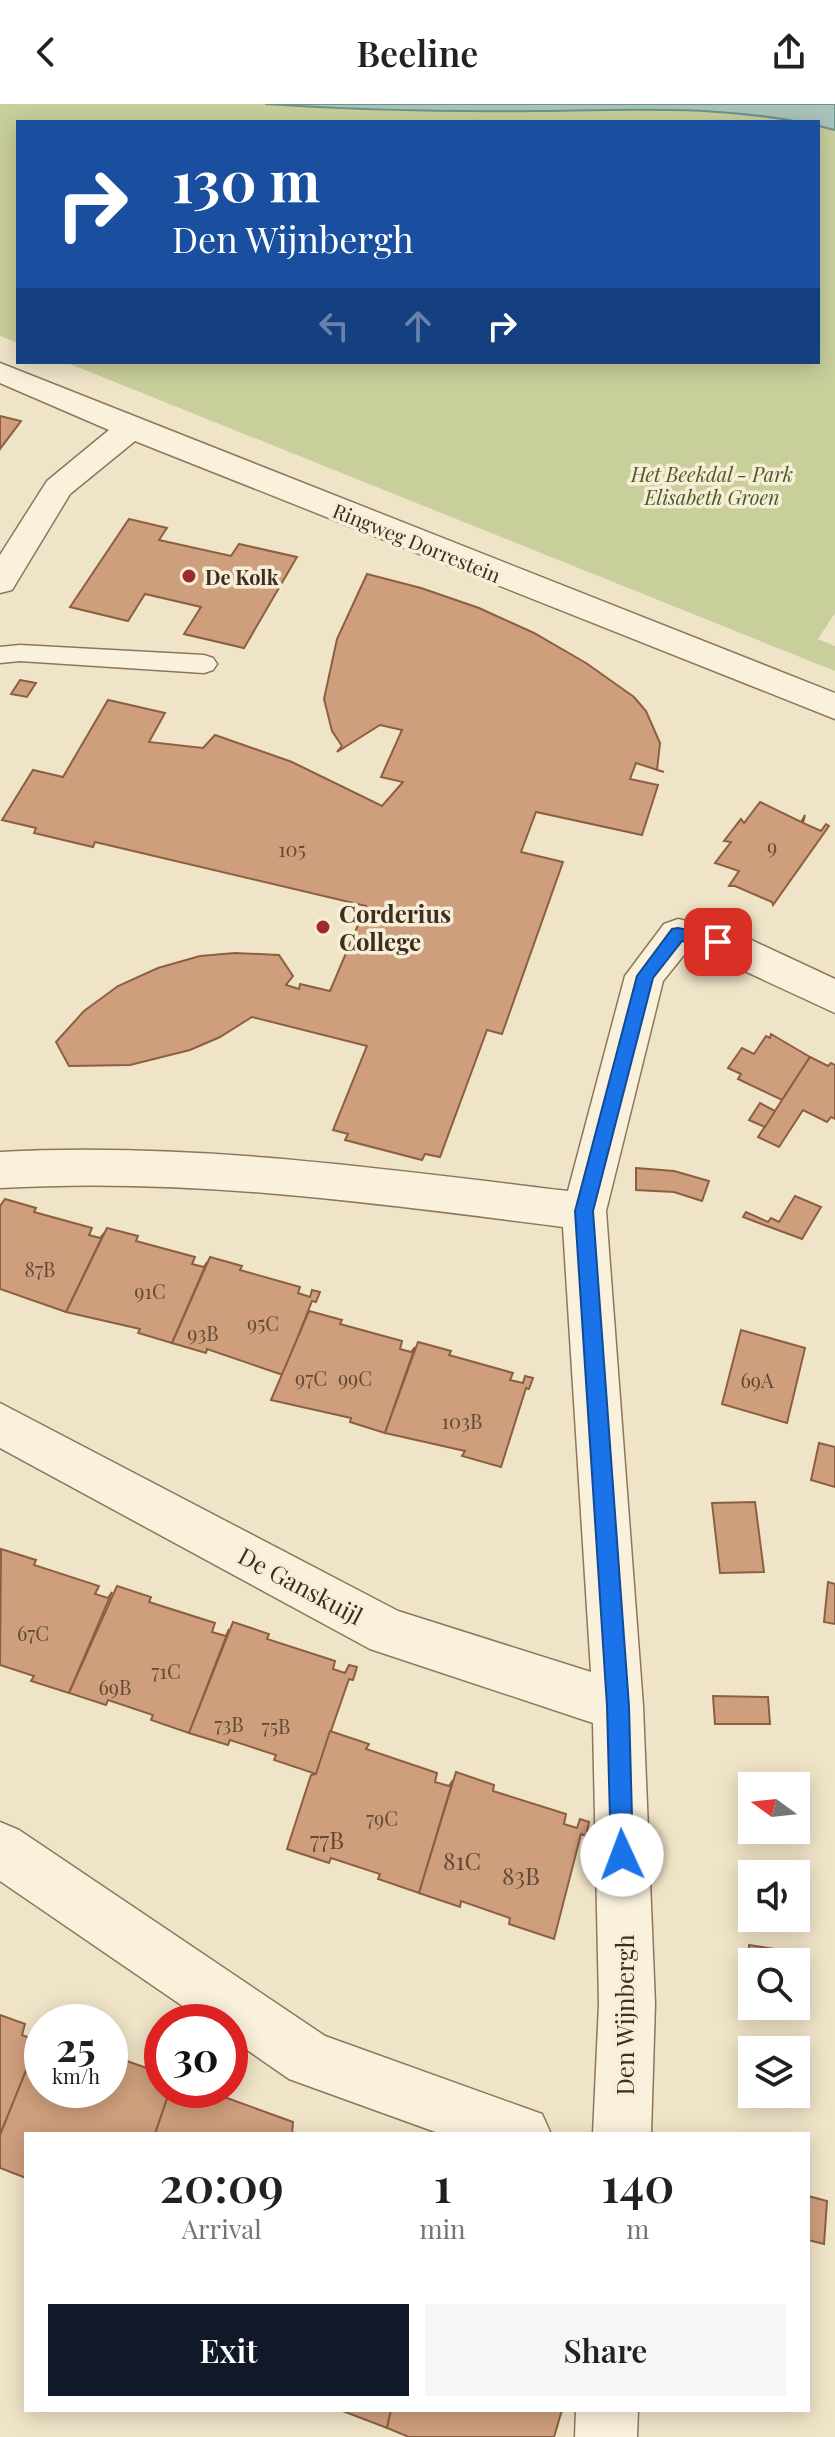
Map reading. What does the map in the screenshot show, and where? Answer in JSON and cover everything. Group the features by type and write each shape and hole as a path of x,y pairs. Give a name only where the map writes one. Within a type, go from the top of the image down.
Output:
{"street":[{"name":"Ringweg Dorrestein","path":"0,372 131,428 835,707"},
{"path":"0,582 58,488 131,428"},
{"name":"Den Wijnbergh","path":"622,2132 627,2004 618,1706 584,1211 645,976 678,934 718,942 835,997"},
{"path":"0,1170 56,1165 238,1172 584,1211"},
{"name":"De Ganskuijl","path":"0,1424 388,1632 618,1706"},
{"path":"0,1849 309,2059 516,2132"},
{"path":"606,2437 607,2412"}],"lane":[{"path":"0,655 20,653 204,664"}],"green space":[{"name":"Het Beekdal - Park Elisabeth Groen","path":"0,104 835,104 835,613 818,639 835,646 835,671 70,364 820,364 820,120 16,120 16,342 0,336"}],"water":[{"path":"265,104 835,104 835,130 820,127 820,120 786,120 686,110 433,111"}],"building":[{"path":"0,416 21,421 0,449"},
{"name":"De Kolk","path":"129,519 167,528 159,540 231,556 239,544 297,557 244,648 184,634 201,607 145,594 128,621 70,607"},
{"path":"367,574 479,608 534,633 586,663 634,697 646,711 660,743 657,770 636,763 630,779 658,785 642,835 536,812 521,852 563,862 502,1034 487,1030 440,1157 425,1154 422,1160 345,1140 348,1134 333,1130 367,1046 252,1017 220,1037 190,1050 130,1065 69,1066 56,1042 84,1011 118,986 158,968 200,956 235,953 279,955 293,976 286,985 299,989 300,984 330,991 366,906 95,842 93,847 34,833 36,828 2,820 33,770 63,777 108,700 165,713 149,742 203,748 215,735 292,762 382,806 403,782 381,777 402,730 380,725 337,752 342,746 332,731 324,699 337,639"},
{"path":"20,680 36,683 27,697 11,694"},
{"path":"760,802 801,822 805,815 803,823 821,831 826,824 829,826 773,905 729,886 739,871 715,863 731,842 724,841 741,819 744,823"},
{"path":"771,1034 810,1057 782,1100 738,1079 741,1074 728,1068 742,1048 754,1054 766,1036 770,1038"},
{"path":"810,1057 828,1066 831,1063 835,1065 835,1119 831,1117 827,1122 803,1110 779,1147 758,1137"},
{"path":"760,1103 775,1111 765,1127 749,1120"},
{"path":"636,1168 674,1171 709,1181 702,1201 674,1192 636,1190"},
{"path":"795,1196 821,1207 802,1239 743,1217 746,1212 768,1222 771,1218 779,1222"},
{"path":"5,1199 36,1208 34,1212 92,1228 89,1235 100,1238 104,1233 66,1312 0,1289 0,1206"},
{"path":"107,1228 138,1236 136,1241 195,1257 192,1264 204,1267 207,1262 172,1343 138,1333 140,1329 66,1312"},
{"path":"210,1257 242,1266 240,1270 300,1287 298,1293 310,1297 312,1290 320,1292 316,1302 312,1301 283,1375 207,1349 206,1353 172,1343"},
{"path":"309,1311 342,1320 340,1324 402,1341 400,1349 411,1352 415,1347 385,1433 350,1422 351,1418 271,1400"},
{"path":"741,1330 805,1348 787,1423 722,1404"},
{"path":"418,1342 451,1351 449,1355 513,1373 510,1380 523,1383 525,1376 533,1378 529,1389 526,1388 501,1467 462,1456 465,1451 385,1433"},
{"path":"819,1443 835,1447 835,1487 811,1480"},
{"path":"755,1502 764,1572 720,1573 712,1503"},
{"path":"1,1549 36,1560 34,1565 99,1586 95,1594 108,1598 112,1592 69,1693 31,1681 34,1676 0,1665"},
{"path":"828,1582 835,1584 835,1624 824,1622"},
{"path":"117,1586 151,1597 149,1602 215,1623 212,1632 226,1636 229,1629 189,1733 151,1720 153,1715 108,1700 106,1705 69,1693"},
{"path":"233,1622 269,1634 267,1639 335,1661 333,1669 345,1673 349,1665 357,1667 353,1680 349,1679 316,1774 274,1760 276,1755 230,1740 228,1745 189,1733"},
{"path":"713,1696 768,1697 770,1724 715,1724"},
{"path":"330,1731 369,1744 366,1749 437,1773 435,1782 449,1786 453,1780 419,1893 378,1879 380,1874 331,1858 329,1863 287,1849 311,1775 316,1774"},
{"path":"456,1772 494,1785 493,1791 566,1814 564,1824 577,1828 580,1819 589,1822 586,1836 581,1834 554,1939 509,1924 510,1918 461,1901 460,1907 419,1893"},
{"path":"0,2015 24,2024 24,2076 0,2135"},
{"path":"128,2061 144,2067 144,2108 164,2108 156,2132 24,2132 24,2177 0,2168 0,2135 24,2076 24,2108 128,2108"},
{"path":"248,2106 293,2122 292,2132 156,2132 164,2108"},
{"path":"810,2197 827,2201 824,2244 810,2240"},
{"path":"345,2412 391,2412 387,2428"},
{"path":"391,2412 561,2412 554,2437 409,2437 387,2428"}],"place":[{"name":"De Kolk","path":"189,576"},
{"name":"Corderius College","path":"323,927"}],"route":[{"path":"622,1855 618,1706 584,1211 645,976 678,934 718,942"}]}
